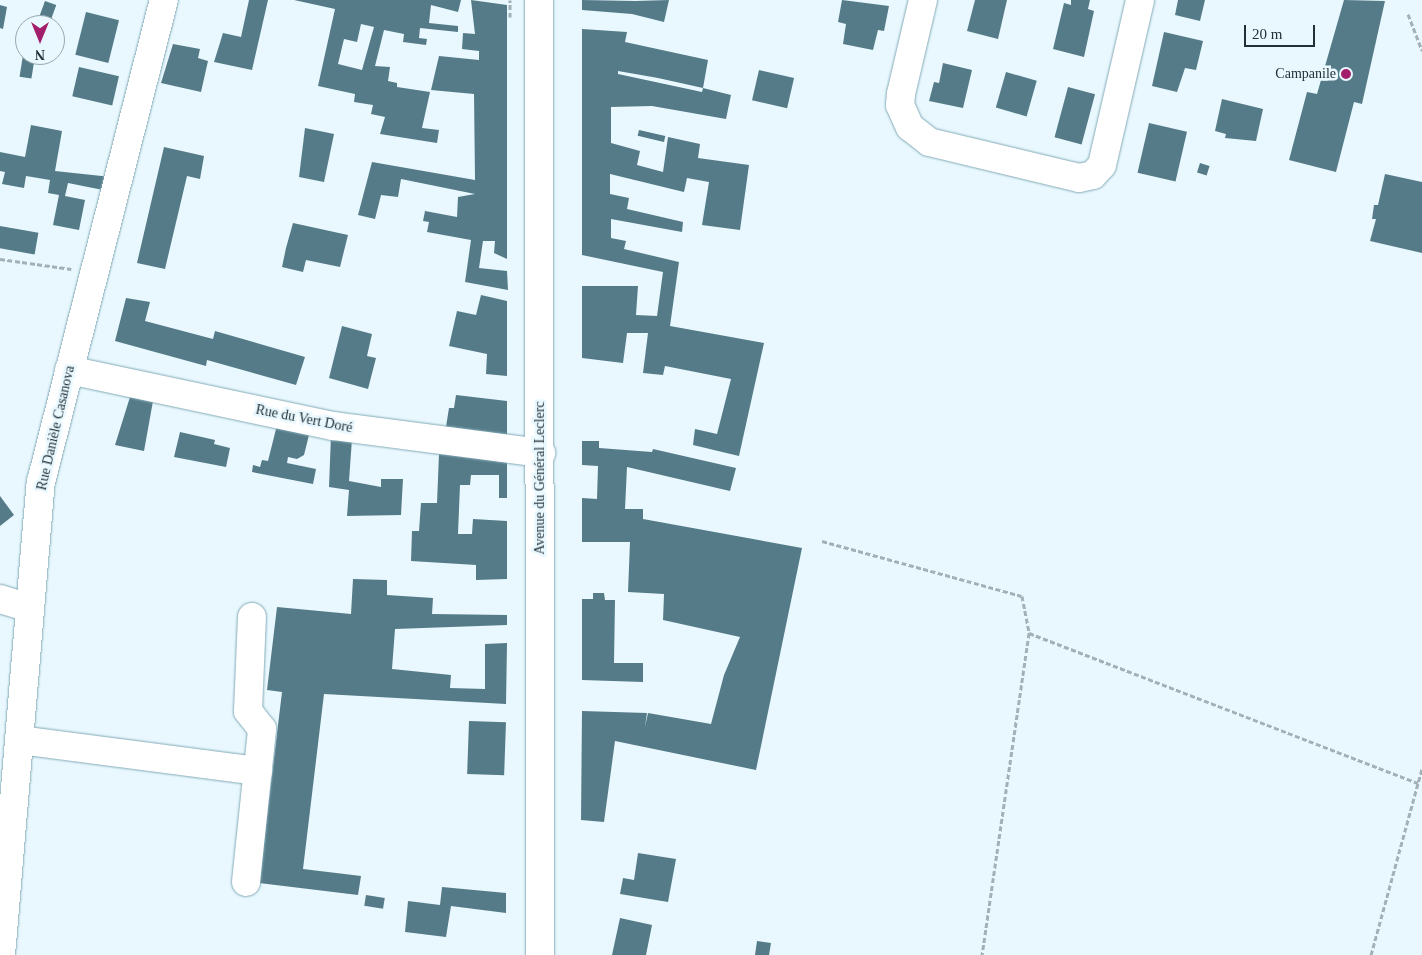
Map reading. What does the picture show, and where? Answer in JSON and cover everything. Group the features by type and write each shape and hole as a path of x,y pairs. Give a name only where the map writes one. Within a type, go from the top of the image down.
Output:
{"street":[{"name":"Rue Danièle Casanova","path":"0,955 41,482 164,0"},
{"name":"Avenue du Général Leclerc","path":"538,0 541,453 540,955"},
{"path":"923,0 900,105 919,137 1079,178 1093,175 1102,165 1140,0"},
{"name":"Rue du Vert Doré","path":"69,370 333,426 541,453"},
{"path":"0,599 29,608"},
{"path":"246,882 262,729 248,711 252,617"},
{"path":"19,740 258,771"}],"path":[{"path":"510,0 510,17"},
{"path":"1408,14 1422,50"},
{"path":"0,259 94,272"},
{"path":"822,541 1022,596 1029,633 982,955"},
{"path":"1029,633 1418,783"},
{"path":"1371,955 1422,769"}],"building":[{"path":"249,0 268,0 252,70 214,62 223,33 241,37"},
{"path":"294,0 461,0 458,12 431,5 429,23 458,26 458,32 420,28 419,38 427,39 426,45 403,42 404,34 384,30 375,66 390,67 388,81 397,83 397,87 430,92 422,128 439,130 437,143 380,134 385,117 371,114 373,105 354,102 355,94 318,86 335,9","holes":["361,24 374,27 362,70 338,64 344,39 357,42"]},
{"path":"471,0 507,5 507,259 494,253 495,241 483,241 479,268 507,271 508,290 465,282 471,240 427,232 429,222 423,221 425,211 457,217 458,197 475,194 401,179 398,197 381,195 375,219 358,215 372,162 475,180 474,94 431,90 439,56 479,60 479,51 462,49 463,33 475,34"},
{"path":"582,0 669,0 664,22 632,14 582,10"},
{"path":"842,0 889,6 884,31 878,30 873,50 843,44 846,24 838,22"},
{"path":"975,0 1007,0 998,39 967,31"},
{"path":"1071,0 1090,0 1088,9 1094,11 1084,57 1053,49 1064,3 1071,5"},
{"path":"1178,0 1205,0 1200,21 1175,15"},
{"path":"1344,0 1385,1 1362,104 1354,102 1336,172 1289,160 1307,92 1317,94"},
{"path":"45,1 56,5 53,15 40,15"},
{"path":"0,5 7,7 3,29 0,28"},
{"path":"86,12 119,20 108,63 75,55"},
{"path":"582,29 627,32 625,42 708,60 703,88 731,95 726,119 652,106 611,107 611,143 640,151 637,165 663,172 668,137 700,144 698,158 749,165 740,230 702,225 709,182 687,178 684,192 610,174 610,194 629,198 627,209 683,222 682,232 611,219 611,238 626,241 624,249 679,262 670,326 764,343 739,456 693,445 695,429 717,434 731,379 665,366 663,375 643,373 648,333 627,333 623,363 582,358 582,286 638,286 636,315 657,316 663,272 582,255","holes":["618,71 703,88 702,92 618,74"]},
{"path":"1164,32 1203,41 1196,70 1185,68 1177,92 1152,86"},
{"path":"173,44 200,49 198,58 208,61 201,92 161,83"},
{"path":"943,63 972,70 963,108 929,101 934,82 939,83"},
{"path":"21,65 34,65 31,79 20,77"},
{"path":"79,67 119,76 112,105 72,96"},
{"path":"759,70 794,78 787,108 752,100"},
{"path":"1006,72 1037,81 1027,116 996,108"},
{"path":"1068,87 1095,94 1082,144 1055,137"},
{"path":"1222,99 1263,109 1256,141 1225,138 1226,134 1215,131"},
{"path":"1149,123 1187,132 1176,181 1138,173"},
{"path":"31,125 62,131 55,171 111,177 108,191 68,183 65,196 85,200 79,230 53,225 59,195 48,193 50,180 26,176 24,188 2,184 5,172 0,171 0,152 25,157"},
{"path":"305,128 334,134 324,182 299,177"},
{"path":"639,130 665,136 664,142 638,136"},
{"path":"164,147 204,156 200,179 187,176 165,269 137,263"},
{"path":"1200,163 1210,166 1207,175 1197,173"},
{"path":"1385,174 1422,182 1422,253 1370,241 1376,219 1372,219 1374,205 1378,205"},
{"path":"293,223 348,235 340,267 306,260 303,272 282,267"},
{"path":"0,226 38,233 35,254 0,248"},
{"path":"481,295 507,301 507,376 486,374 487,354 449,346 457,311 476,315"},
{"path":"126,298 150,302 145,321 213,339 215,331 305,357 296,385 207,360 206,366 115,341"},
{"path":"342,326 372,334 367,356 376,358 368,389 329,378"},
{"path":"456,395 507,401 507,440 445,433 449,408 454,408"},
{"path":"130,397 153,401 144,451 115,445"},
{"path":"277,425 310,431 304,455 297,459 288,457 287,463 316,469 313,484 252,472 253,465 260,467 262,460 268,461"},
{"path":"180,432 215,440 214,444 230,448 226,467 174,457"},
{"path":"331,435 352,439 349,481 381,487 381,479 403,479 401,515 347,516 349,490 329,487"},
{"path":"582,441 599,441 599,448 652,452 653,449 736,468 730,491 627,467 625,509 643,509 643,519 802,548 756,770 615,741 604,822 581,820 582,711 647,713 645,727 648,713 711,724 724,675 740,637 663,620 664,594 628,592 630,542 582,542 582,498 597,499 598,466 582,465"},
{"path":"439,454 507,457 507,498 499,498 499,475 471,475 470,485 460,485 458,534 472,534 473,519 507,521 507,579 476,580 476,565 411,561 412,531 419,531 421,503 437,503"},
{"path":"0,496 14,515 0,526"},
{"path":"353,579 387,580 387,595 433,598 432,614 507,615 507,625 395,629 392,669 451,675 450,688 485,689 485,644 507,643 506,704 324,694 303,869 361,876 358,895 259,883 282,692 267,690 277,607 351,614"},
{"path":"593,593 604,593 605,600 615,600 614,663 643,663 643,682 582,680 582,599 593,599"},
{"path":"469,721 506,722 504,775 467,774"},
{"path":"638,853 676,859 668,902 620,894 623,878 634,880"},
{"path":"442,887 506,893 506,913 451,906 446,937 405,932 408,901 440,905"},
{"path":"366,895 385,898 383,909 364,906"},
{"path":"620,918 652,925 646,955 612,955"},
{"path":"757,941 771,943 769,955 755,955"}],"place":[{"name":"Campanile","path":"1346,74"}]}
